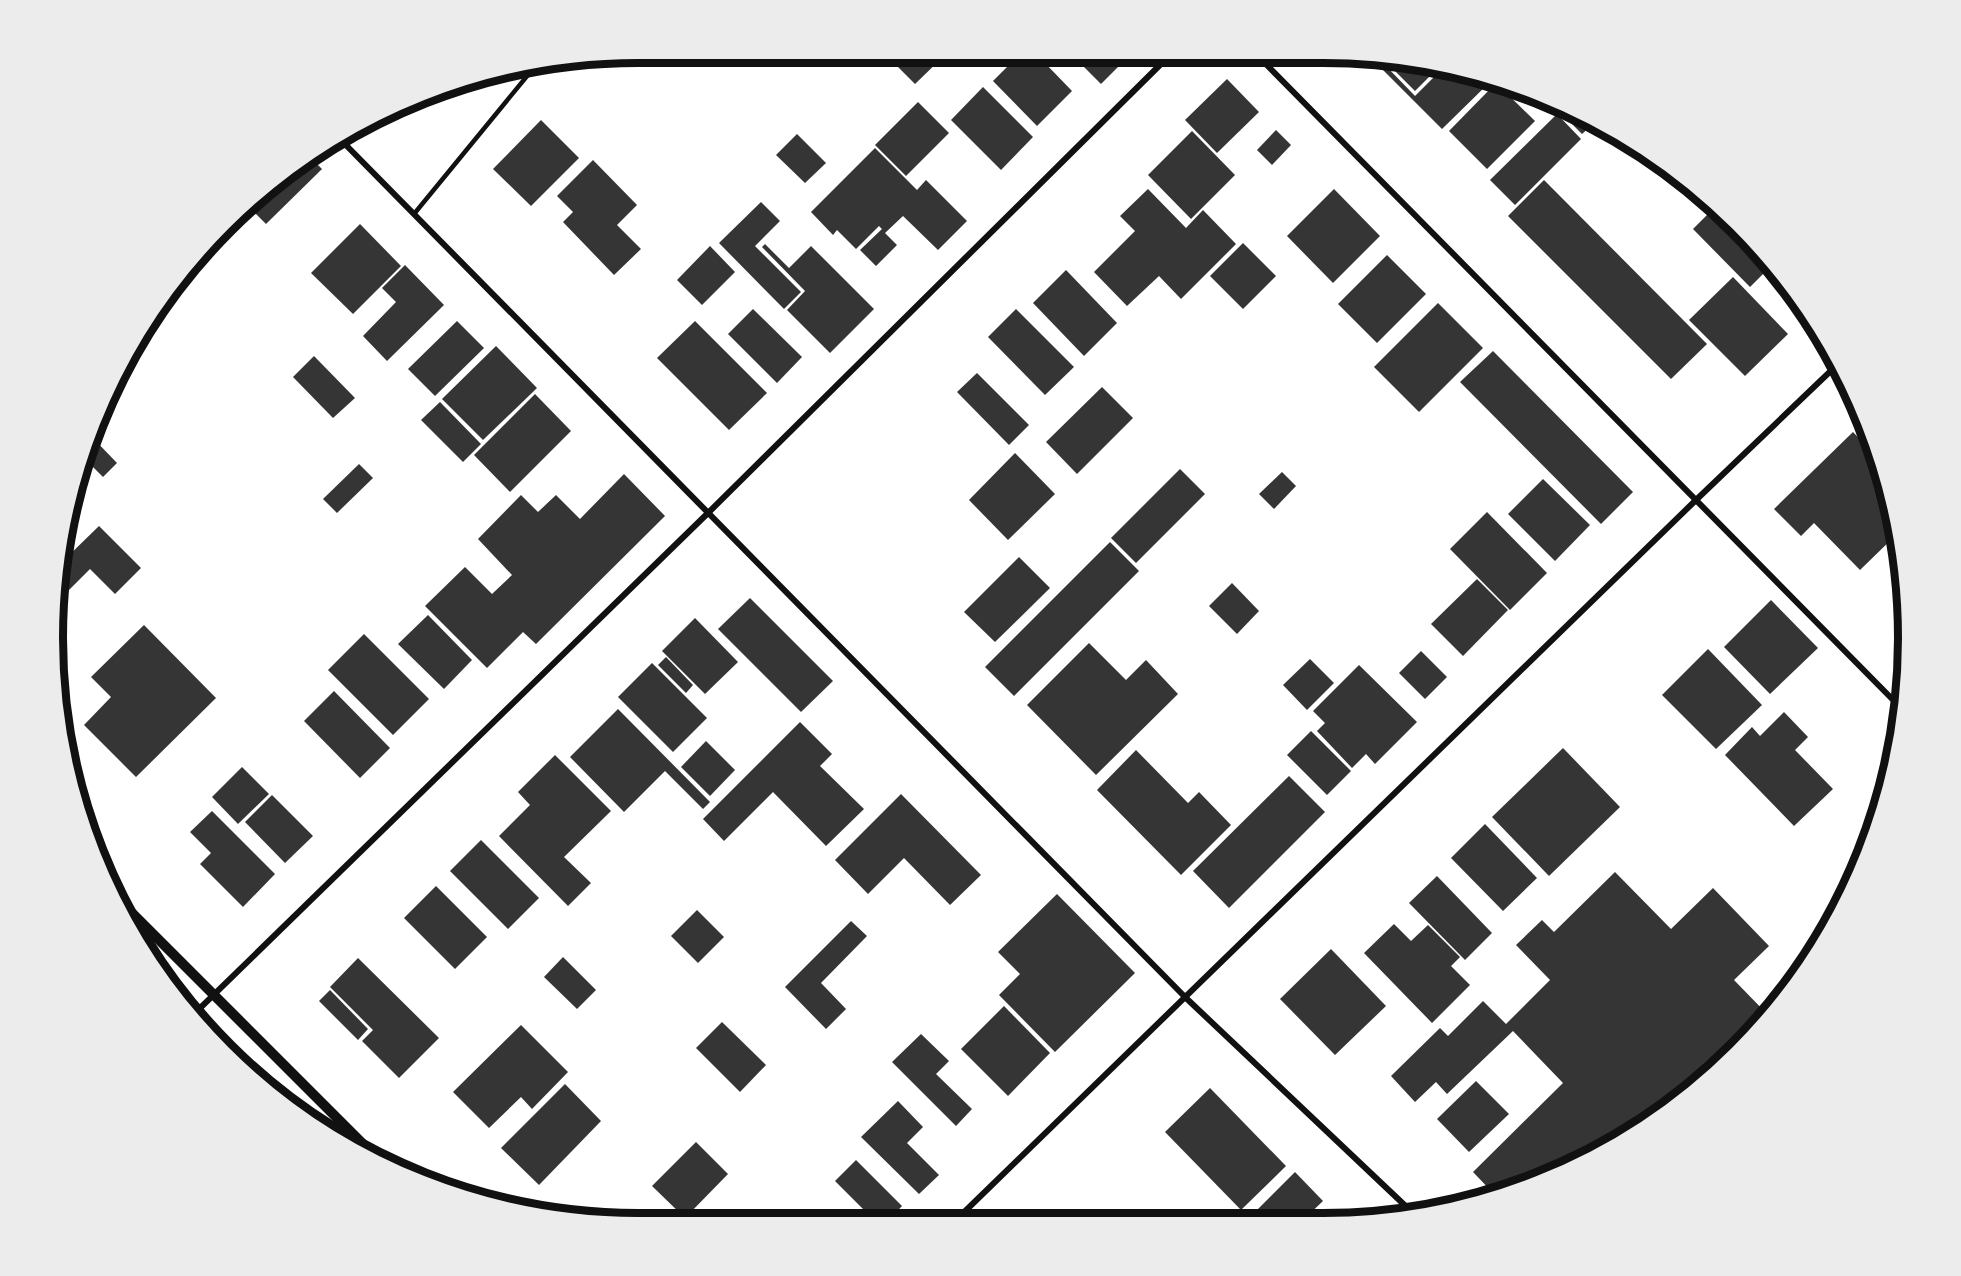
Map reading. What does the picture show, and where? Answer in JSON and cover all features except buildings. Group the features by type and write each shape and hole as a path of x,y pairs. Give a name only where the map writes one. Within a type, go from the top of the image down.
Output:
{"street":[{"path":"199,1009 708,513 1162,63"},
{"path":"1265,63 1894,701"},
{"path":"344,144 1186,998 1406,1207"},
{"path":"963,1213 1696,500 1832,371"},
{"path":"134,915 361,1142"}],"lane":[{"path":"414,214 529,73"}]}
